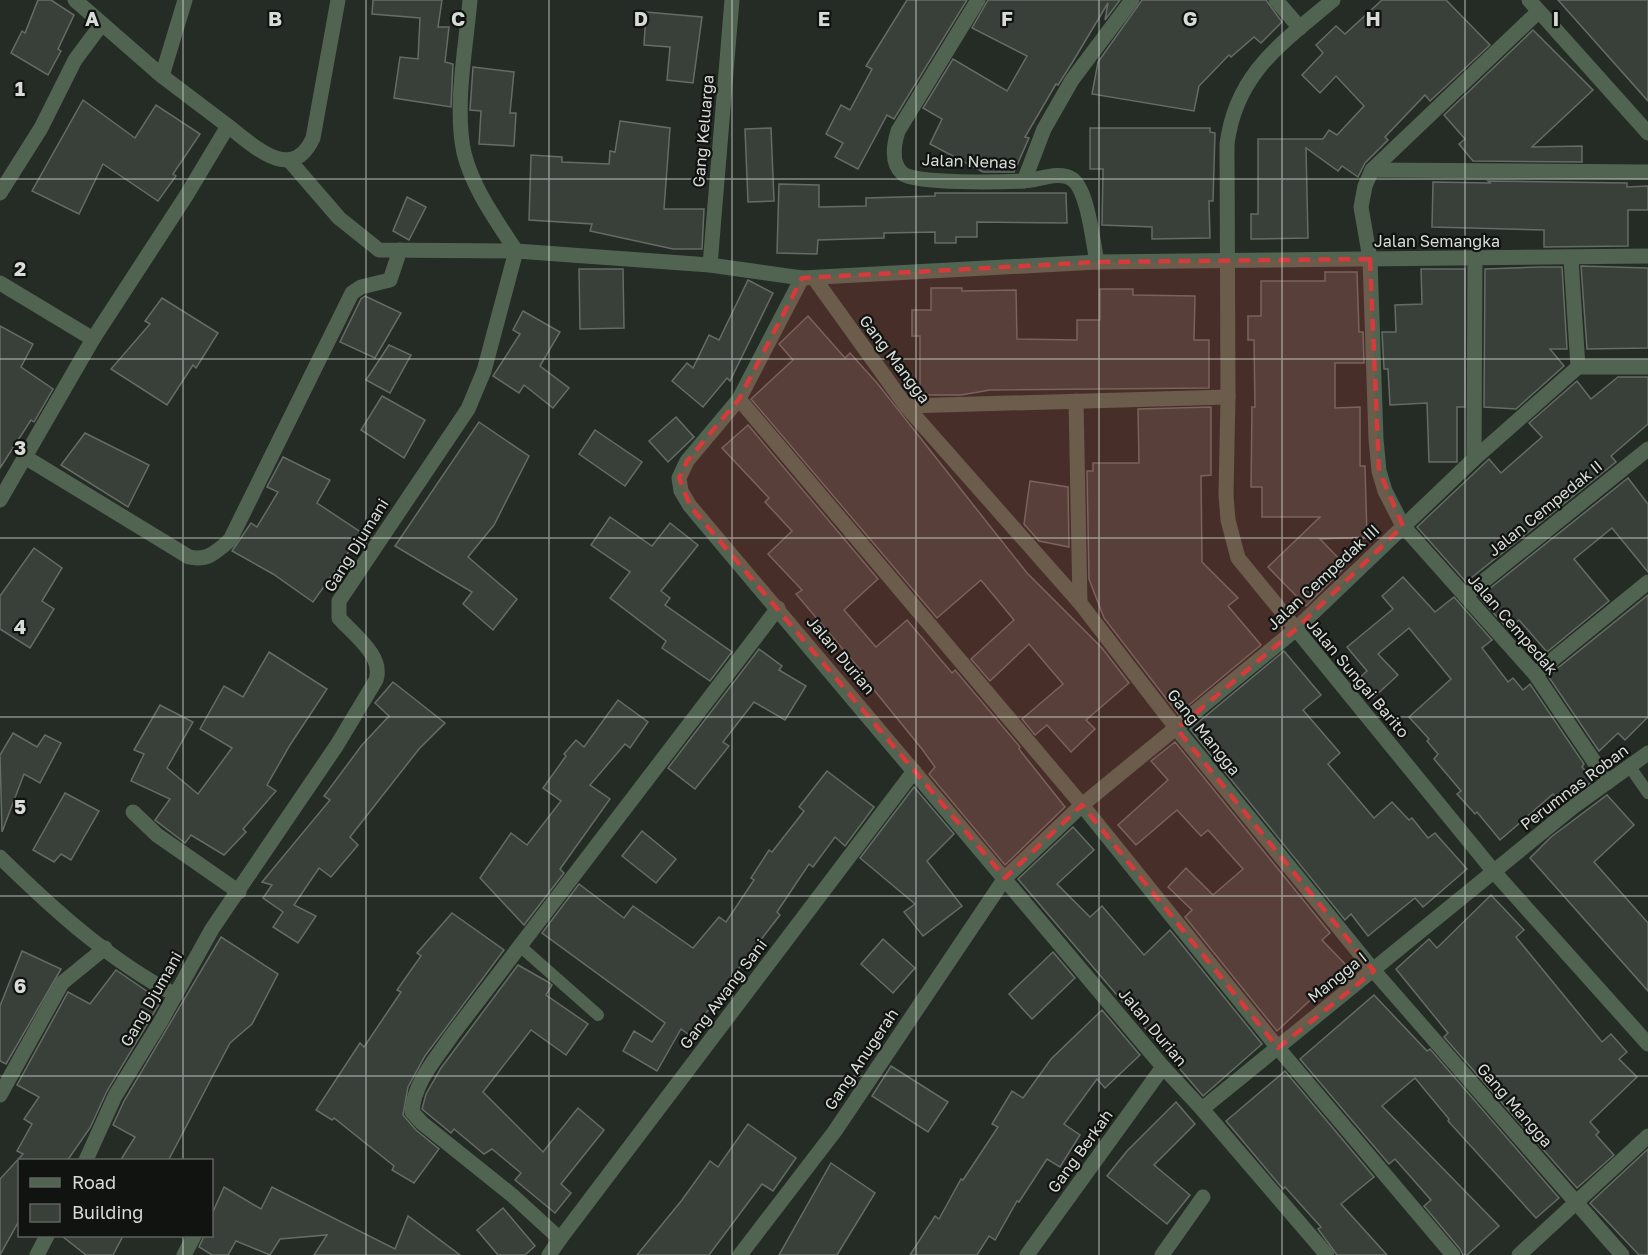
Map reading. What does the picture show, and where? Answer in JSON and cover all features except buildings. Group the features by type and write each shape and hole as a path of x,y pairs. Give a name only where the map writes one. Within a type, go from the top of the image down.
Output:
{"street":[{"path":"75,0 162,76 260,151 275,158 289,160 308,150 313,138 338,0"},
{"path":"162,76 185,0"},
{"path":"470,0 462,79 461,125 464,153 488,208 516,251"},
{"name":"Gang Keluarga","path":"710,265 732,0"},
{"name":"Jalan Nenas","path":"978,0 898,131 893,146 895,161 903,173 920,180 1024,181 1053,176 1073,180 1083,196 1097,262"},
{"path":"1024,181 1044,129 1072,80 1132,0"},
{"path":"1276,0 1300,28"},
{"name":"Jalan Sungai Barito","path":"1333,0 1257,69 1237,100 1230,118 1227,144 1226,495 1232,541 1238,558 1295,630 1495,873 1648,1044"},
{"path":"1372,170 1534,6 1648,133"},
{"path":"0,193 41,128 75,60 101,25"},
{"path":"0,500 93,339 186,196 228,126"},
{"path":"289,160 323,201 360,236 380,250 443,248 516,251 710,265 808,278 1097,262 1227,263"},
{"path":"1372,170 1648,172"},
{"name":"Jalan Cempedak","path":"1372,170 1365,186 1361,207 1370,259 1379,471 1392,510 1403,526 1535,674 1608,782"},
{"path":"25,457 189,557 203,560 212,556 230,540 352,293 361,287 390,280 400,250"},
{"name":"Gang Djumani","path":"87,1159 115,1096 176,995 212,929 337,745 376,680 380,670 376,658 339,618 339,601 468,409 484,371 516,251"},
{"name":"Jalan Semangka","path":"1227,263 1648,256"},
{"path":"1474,459 1475,259"},
{"path":"1571,259 1578,367 1648,367"},
{"name":"Jalan Durian","path":"808,278 739,399 687,461 680,478 681,491 690,506 1163,1067 1327,1255"},
{"name":"Gang Mangga","path":"808,278 906,406 1080,603 1177,729 1374,971 1622,1255"},
{"path":"0,283 93,339"},
{"name":"Jalan Cempedak III","path":"1005,878 1082,805 1295,630 1474,459 1578,367"},
{"path":"906,406 1228,397"},
{"path":"739,399 1082,805 1278,1048 1453,1255"},
{"path":"1077,401 1080,603"},
{"name":"Jalan Cempedak II","path":"1465,596 1647,452"},
{"path":"1535,674 1648,582"},
{"path":"560,1239 513,1197 422,1123 412,1112 418,1085 452,1035 778,608"},
{"name":"Perumnas Roban","path":"1495,873 1574,807 1648,753"},
{"name":"Gang Awang Sani","path":"549,1255 914,771"},
{"path":"133,812 157,835 239,892"},
{"path":"0,857 52,907 147,980 176,995"},
{"name":"Mangga I","path":"1202,1109 1495,873"},
{"name":"Gang Anugerah","path":"740,1255 835,1131 1005,878"},
{"path":"0,1095 62,983 105,948"},
{"name":"Gang Berkah","path":"1028,1255 1163,1067"},
{"path":"1519,1255 1648,1136"},
{"path":"1162,1255 1203,1197"},
{"path":"37,1255 46,1237"},
{"path":"184,1255 193,1237"}],"lane":[{"path":"1630,767 1648,793"},
{"path":"520,946 598,1015"}],"highlighted area":[{"path":"1370,259 1379,471 1403,526 1295,630 1177,729 1374,971 1278,1048 1082,805 1005,878 690,506 679,478 687,461 739,399 802,278 1097,262"}]}
